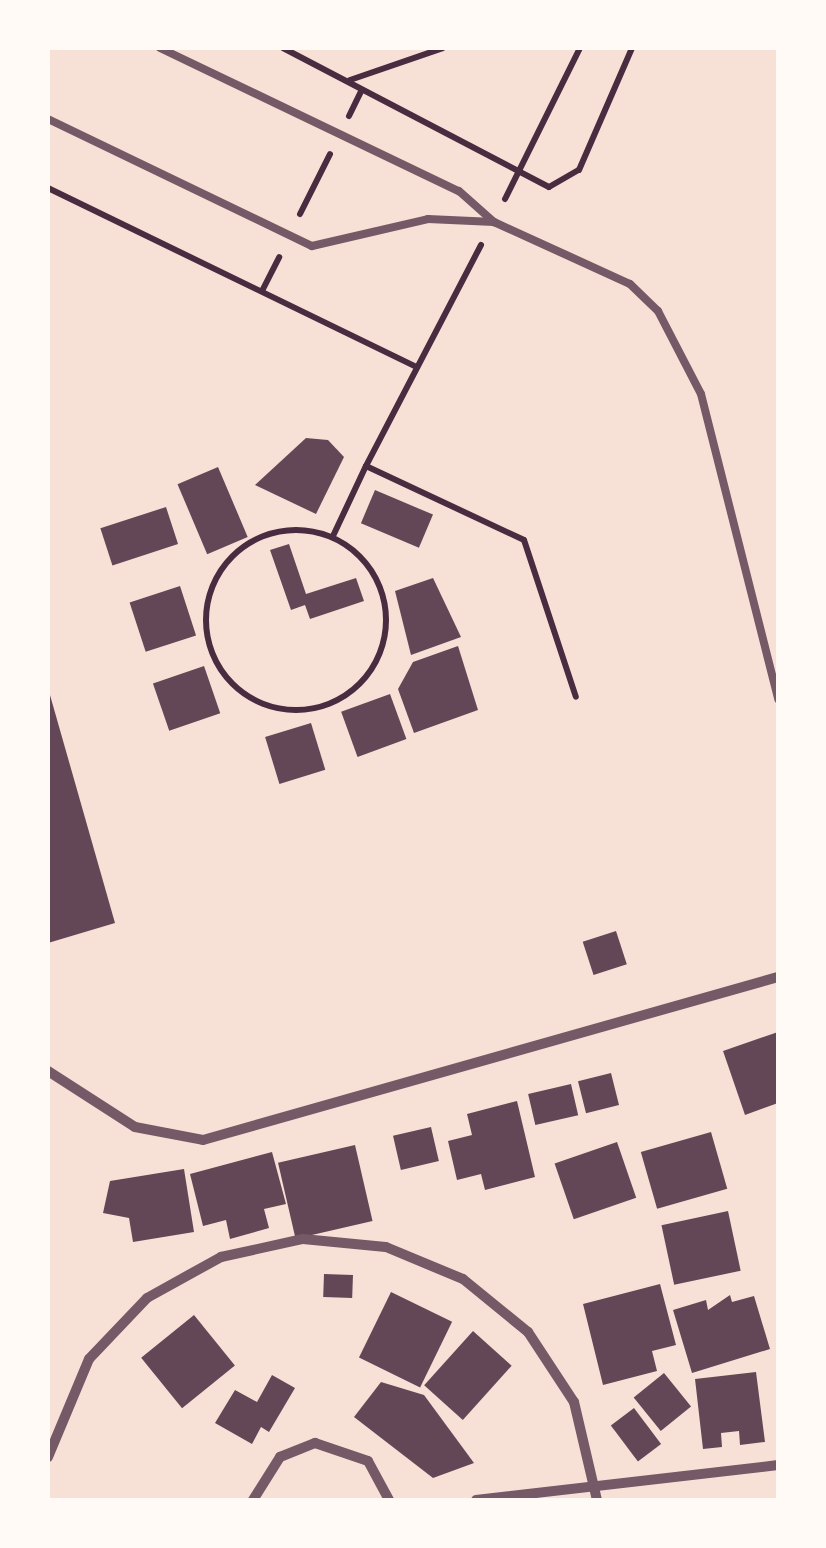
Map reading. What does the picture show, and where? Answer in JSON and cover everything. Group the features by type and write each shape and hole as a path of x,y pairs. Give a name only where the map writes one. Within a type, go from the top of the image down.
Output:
{"street":[{"path":"48,1071 135,1127 203,1140 778,977"},
{"path":"48,1457 89,1358 147,1298 220,1257 303,1239 402,1253 463,1279 528,1332 574,1402 598,1484 597,1500"},
{"path":"253,1500 280,1457 315,1443 368,1461 390,1500"},
{"path":"476,1500 778,1465"}],"lane":[{"path":"160,48 459,191 494,222 630,284 682,344 778,699"},
{"path":"48,119 289,236 332,246 428,220 494,222"}],"path":[{"path":"283,48 549,187 579,170 632,48"},
{"path":"349,80 443,48"},
{"path":"332,536 580,48"},
{"path":"262,292 361,91"},
{"path":"48,188 417,366"},
{"path":"366,466 524,540 576,697"},
{"path":"263,535 332,536 381,586 380,656 330,704 260,703 212,653 214,584 263,535"}],"building":[{"path":"306,438 328,440 344,457 316,514 255,485"},
{"path":"218,467 248,537 207,554 177,484"},
{"path":"375,490 433,515 419,548 361,523"},
{"path":"166,507 178,544 112,565 100,528"},
{"path":"289,544 306,594 356,578 364,601 310,619 305,605 291,610 270,550"},
{"path":"433,578 461,637 411,655 395,591"},
{"path":"180,586 196,635 146,652 130,602"},
{"path":"458,646 478,710 414,733 398,689 413,662"},
{"path":"204,666 220,713 169,731 153,684"},
{"path":"48,688 115,923 48,943"},
{"path":"390,694 406,739 358,757 341,712"},
{"path":"311,723 325,770 279,784 265,737"},
{"path":"616,931 627,964 594,975 583,942"},
{"path":"778,1032 778,1103 745,1115 723,1051"},
{"path":"611,1073 619,1105 586,1113 578,1081"},
{"path":"571,1084 578,1115 535,1125 528,1094"},
{"path":"517,1101 535,1177 485,1190 481,1174 457,1180 448,1141 472,1135 467,1114"},
{"path":"431,1127 439,1161 401,1170 393,1136"},
{"path":"711,1132 727,1189 657,1209 641,1152"},
{"path":"617,1142 636,1198 574,1219 555,1163"},
{"path":"355,1145 373,1221 296,1239 278,1163"},
{"path":"272,1152 286,1204 264,1209 269,1228 230,1239 226,1220 203,1226 190,1174"},
{"path":"184,1169 194,1232 133,1242 129,1218 103,1213 110,1181"},
{"path":"728,1211 741,1271 674,1285 661,1225"},
{"path":"324,1274 353,1275 352,1298 323,1297"},
{"path":"660,1284 676,1345 652,1351 657,1371 603,1385 583,1304"},
{"path":"391,1292 452,1322 420,1387 359,1358"},
{"path":"730,1295 732,1302 754,1296 770,1349 692,1373 673,1310 706,1300 708,1310"},
{"path":"194,1315 235,1366 182,1408 141,1358"},
{"path":"473,1331 512,1366 463,1420 424,1385"},
{"path":"756,1372 765,1442 740,1445 739,1431 721,1433 722,1447 703,1449 695,1379"},
{"path":"664,1373 691,1406 661,1431 634,1398"},
{"path":"272,1375 295,1388 269,1432 261,1427 252,1444 215,1423 235,1390 257,1402"},
{"path":"381,1382 424,1395 474,1463 433,1478 354,1417"},
{"path":"634,1408 661,1444 638,1461 611,1425"}]}
